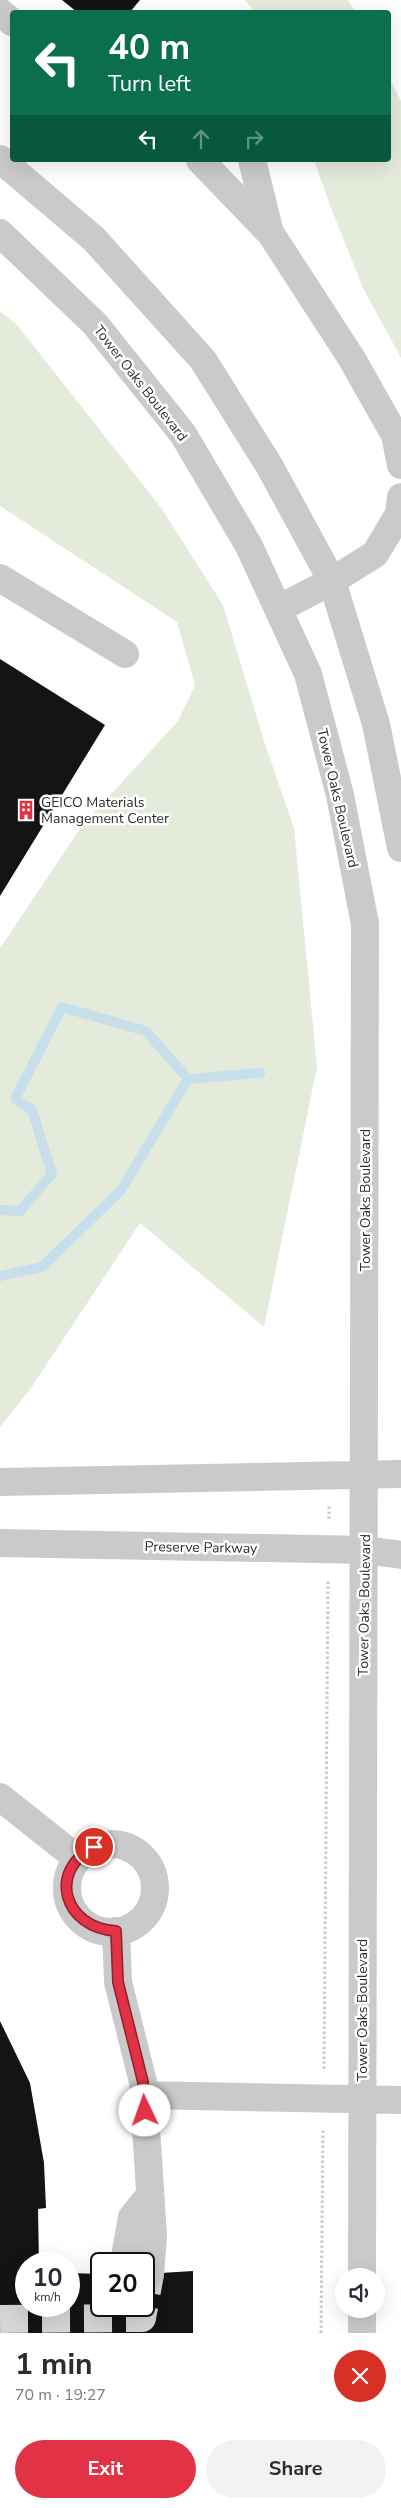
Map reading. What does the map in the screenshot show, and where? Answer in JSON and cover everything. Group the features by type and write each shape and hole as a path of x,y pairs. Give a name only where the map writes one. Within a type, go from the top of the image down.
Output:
{"street":[{"path":"0,159 94,239 202,360 270,467 332,581 376,724 401,848"},
{"path":"202,162 271,234 352,359 376,401 395,435 401,465"},
{"path":"253,162 271,234"},
{"name":"Tower Oaks Boulevard","path":"0,233 95,324 183,434 249,546 308,674 340,795 365,924 366,1474 362,2268"},
{"path":"278,609 332,581 375,554 399,514 401,497"},
{"path":"0,578 125,654"},
{"path":"0,1482 401,1474"},
{"name":"Preserve Parkway","path":"0,1543 365,1550 401,1555"},
{"path":"0,1797 78,1859"},
{"path":"109,1844 127,1847 143,1857 151,1870 155,1887 154,1898 147,1912 133,1925 116,1931 100,1930 81,1920 70,1905 67,1881 73,1864 78,1859 90,1849 109,1844"},
{"path":"116,1931 118,1982 143,2082 150,2195 132,2216 127,2252"},
{"path":"144,2095 401,2100"},
{"path":"362,2318 362,2333"}],"path":[{"path":"321,2333 329,1475"}],"green space":[{"path":"245,0 348,0 354,10 253,10"},
{"path":"391,81 401,101 401,358 363,288 315,162 391,162"},
{"path":"0,311 18,326 162,509 223,605 265,744 294,828 317,1067 264,1327 140,1223 31,1388 0,1427 0,948 82,826 178,721 195,685 177,622 0,506"}],"building":[{"path":"62,0 140,0 132,10 74,10"},
{"name":"GEICO Materials Management Center","path":"0,659 105,725 0,896"},
{"path":"0,2021 30,2083 44,2163 46,2208 38,2209 39,2252 15,2252 15,2317 80,2317 80,2273 90,2274 90,2317 155,2317 155,2273 193,2271 193,2333 0,2333"}],"waterway":[{"path":"0,1210 20,1211 52,1174 32,1110 15,1099 62,1007 146,1031 188,1079"},
{"path":"0,1276 42,1267 121,1190 188,1079 260,1073"}],"tunnel":[{"path":"0,2319 142,2317"}],"place":[{"name":"GEICO Materials Management Center","path":"26,810"}],"route":[{"path":"94,1847 85,1852 73,1864 67,1881 67,1896 70,1905 81,1920 100,1930 116,1931 118,1982 143,2082 145,2111"}]}
